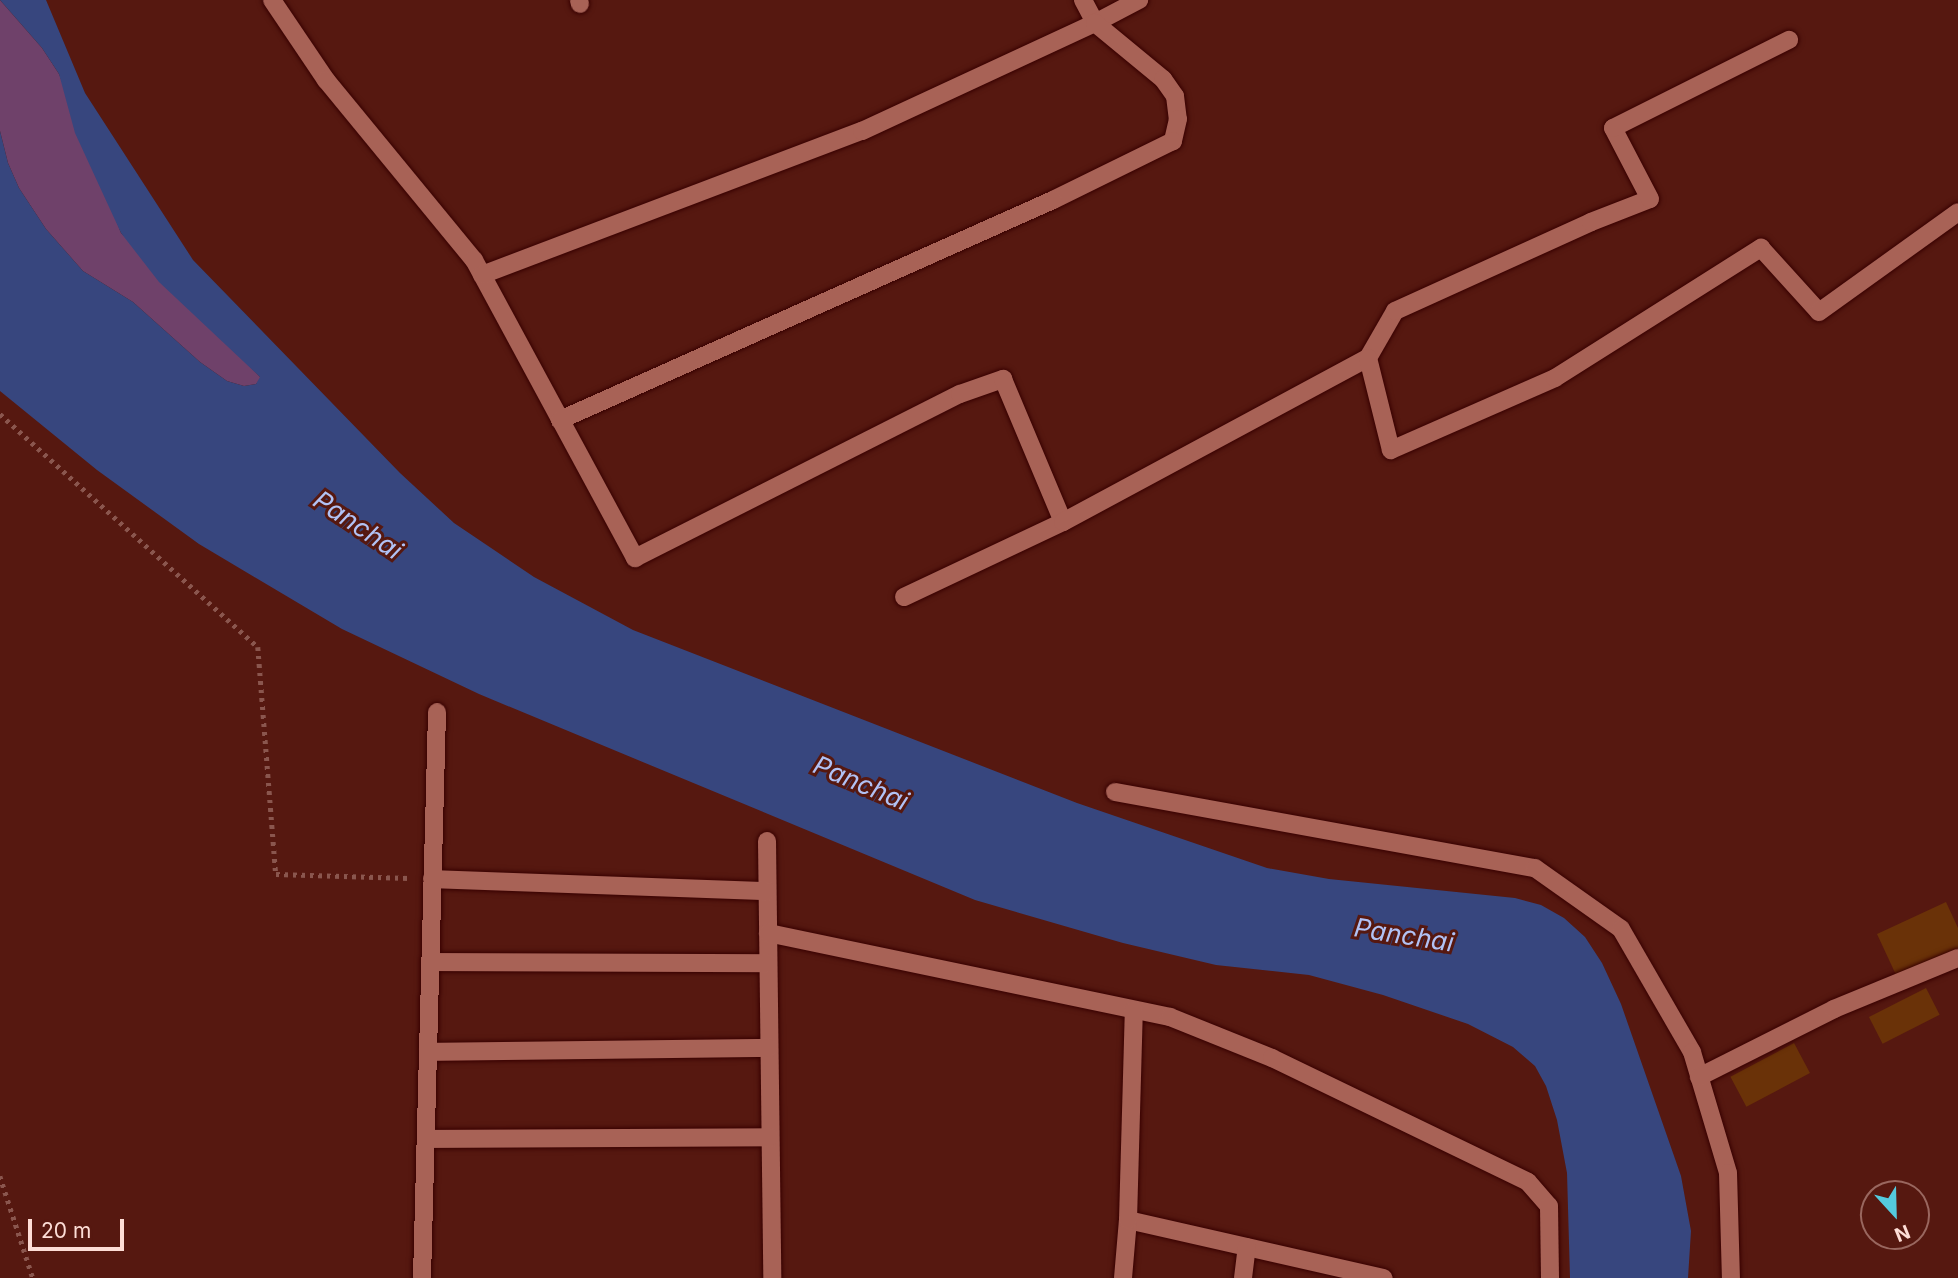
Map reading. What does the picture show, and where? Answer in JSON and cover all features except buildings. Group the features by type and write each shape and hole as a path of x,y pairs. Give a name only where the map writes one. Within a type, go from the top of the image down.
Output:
{"street":[{"path":"272,0 326,80 474,260 635,558 960,394 1003,379 1063,522"},
{"path":"560,419 1053,200 1173,141 1178,119 1175,96 1163,79 1095,23 1083,0"},
{"path":"482,275 850,135 1095,23 1139,0"},
{"path":"905,597 1063,522 1368,358 1395,311 1591,222 1650,199 1613,128 1789,40"},
{"path":"1368,358 1391,450 1555,378 1761,248 1819,312 1958,212"},
{"path":"422,1278 437,712"},
{"path":"1115,792 1535,868 1621,929 1692,1052 1728,1173 1731,1278"},
{"path":"767,841 772,1278"},
{"path":"432,879 767,891"},
{"path":"768,933 1170,1017 1272,1058 1528,1182 1549,1206 1550,1278"},
{"path":"1699,1077 1834,1009 1958,958"},
{"path":"430,962 768,963"},
{"path":"1123,1278 1128,1220 1134,1010"},
{"path":"428,1052 769,1048"},
{"path":"426,1139 770,1137"},
{"path":"1128,1220 1383,1278"},
{"path":"1243,1278 1247,1247"}],"path":[{"path":"0,414 258,647 276,874 432,879"},
{"path":"0,1176 33,1278"}],"shaded area":[{"path":"0,0 42,48 59,74 121,233 261,378 256,384 244,386 227,381 200,362 133,302 83,271 46,229 19,188 8,163 0,131"}],"water":[{"name":"Panchai","path":"0,0 46,0 85,93 193,260 400,473 454,523 534,577 633,630 1077,803 1267,868 1329,879 1515,898 1541,905 1564,918 1585,937 1602,963 1621,1004 1681,1176 1691,1231 1688,1278 1570,1278 1567,1173 1557,1120 1546,1086 1535,1066 1513,1047 1468,1024 1383,995 1309,975 1216,965 1123,943 975,900 479,694 342,629 199,544 97,470 0,391 0,131 8,163 19,188 46,229 83,271 133,302 200,362 227,381 244,386 256,384 260,377 159,282 121,233 75,133 59,74 42,48"}]}
